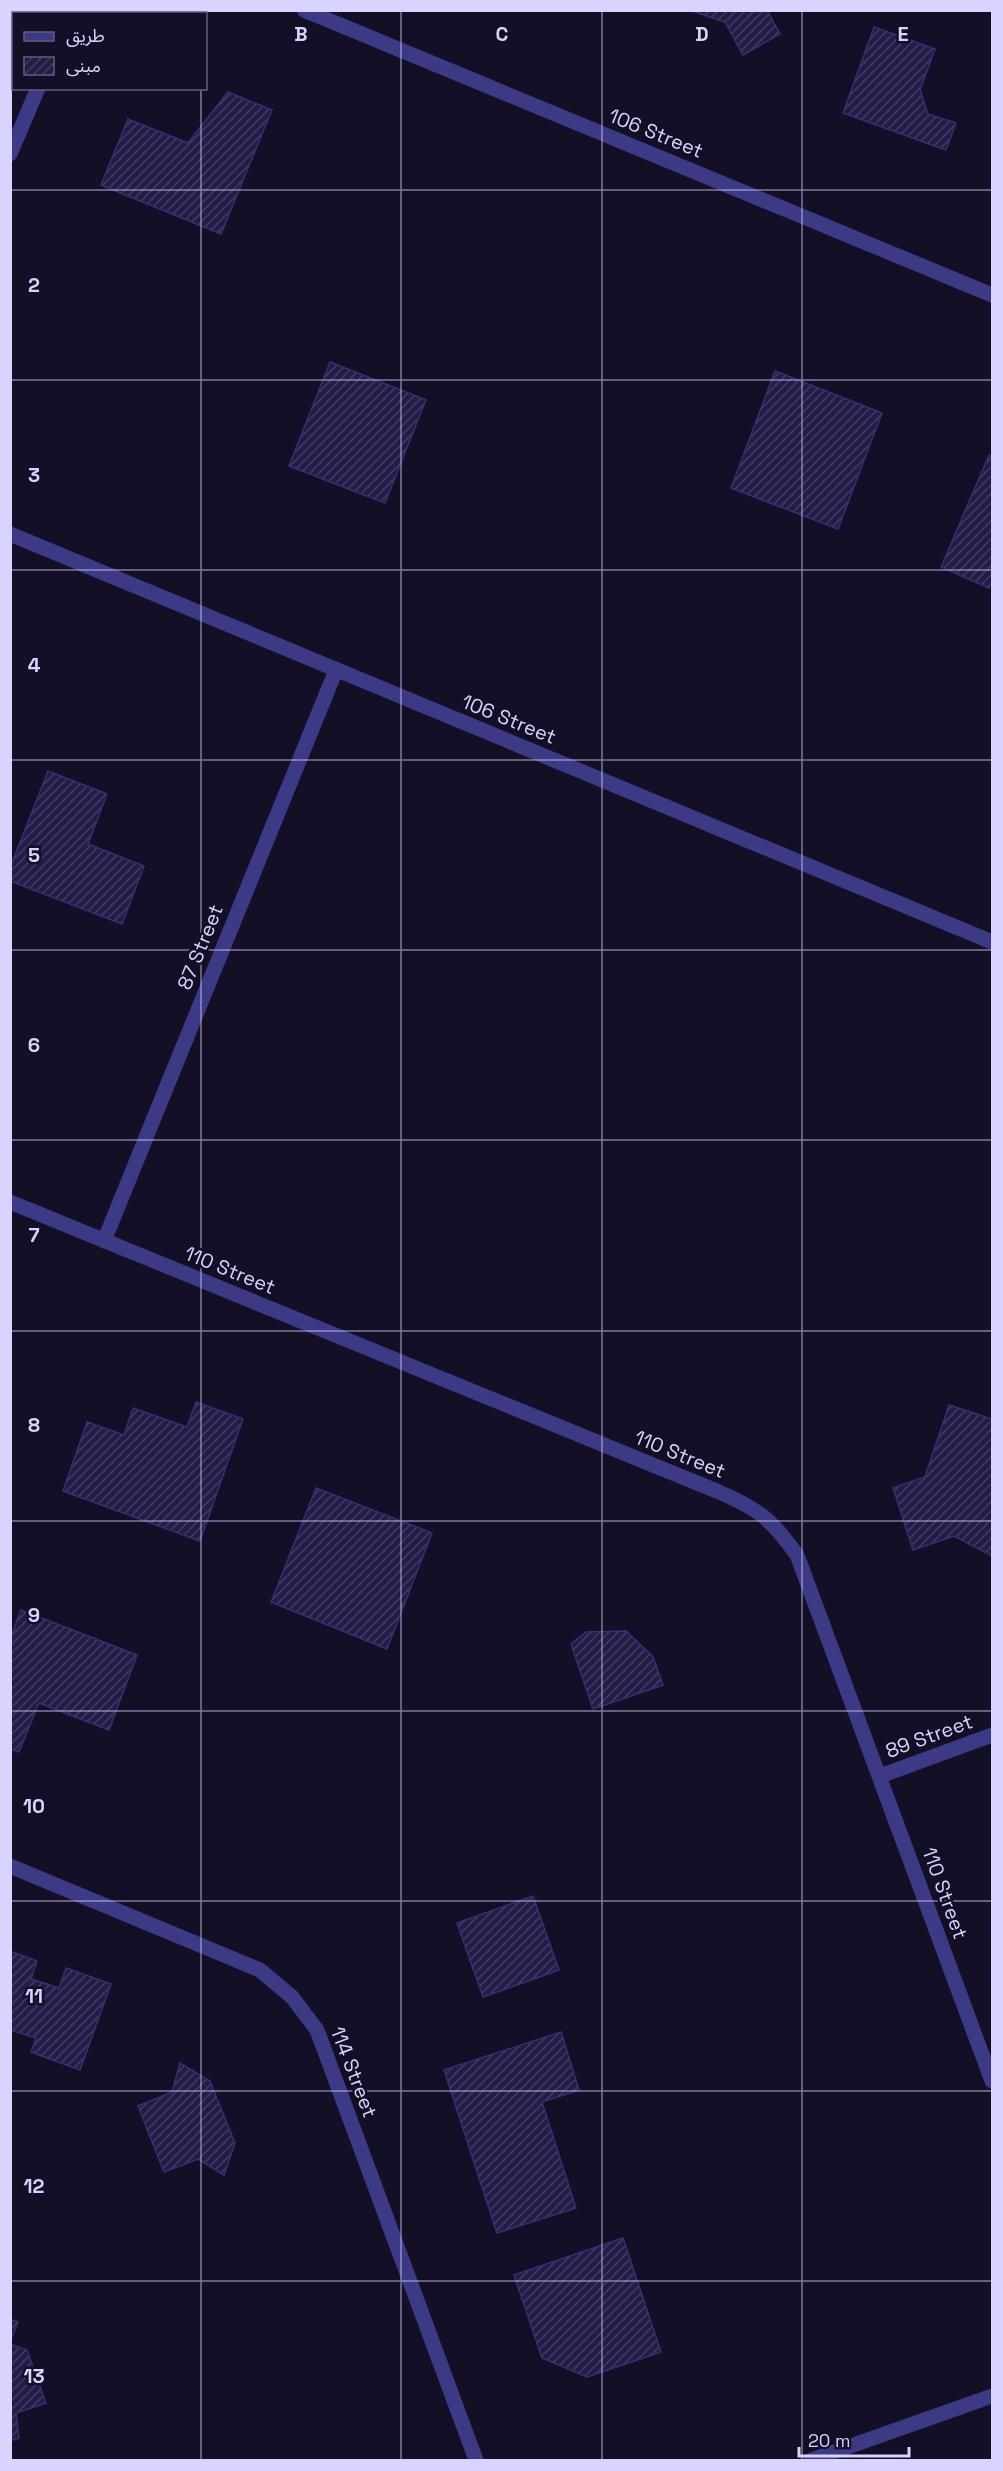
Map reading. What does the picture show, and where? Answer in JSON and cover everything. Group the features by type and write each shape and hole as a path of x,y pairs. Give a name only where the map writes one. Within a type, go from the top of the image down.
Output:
{"street":[{"name":"106 Street","path":"304,10 993,295"},
{"path":"10,154 37,90"},
{"name":"106 Street","path":"10,534 993,942"},
{"name":"87 Street","path":"104,1240 336,670"},
{"name":"110 Street","path":"10,1202 750,1506 777,1527 797,1555 993,2080"},
{"name":"89 Street","path":"880,1776 993,1735"},
{"name":"114 Street","path":"10,1866 260,1970 292,1996 317,2030 476,2460"},
{"path":"812,2460 993,2396"}],"building":[{"path":"689,10 767,10 780,34 743,55 725,22"},
{"path":"874,27 935,49 920,90 928,114 956,123 946,150 843,113"},
{"path":"228,92 272,110 221,234 101,185 128,119 188,143"},
{"path":"330,362 426,400 385,503 289,466"},
{"path":"775,371 882,413 838,529 731,488"},
{"path":"989,455 992,457 992,581 989,588 941,567"},
{"path":"48,771 107,794 88,844 144,866 122,924 10,881 10,868"},
{"path":"196,1402 243,1419 200,1541 63,1491 87,1422 124,1435 133,1408 187,1427"},
{"path":"949,1405 992,1419 992,1556 954,1536 913,1550 893,1488 925,1477"},
{"path":"316,1488 432,1533 387,1649 271,1602"},
{"path":"21,1610 137,1655 109,1730 39,1703 19,1752 10,1749 10,1639"},
{"path":"626,1631 653,1657 663,1685 593,1709 571,1644 586,1632"},
{"path":"533,1896 559,1970 483,1997 457,1923"},
{"path":"10,1951 37,1961 31,1979 59,1988 66,1968 111,1984 80,2070 31,2052 36,2038 10,2030"},
{"path":"561,2032 579,2090 542,2102 576,2208 497,2233 444,2070"},
{"path":"180,2063 210,2081 235,2143 224,2175 198,2159 164,2172 138,2106 172,2092"},
{"path":"623,2238 661,2352 587,2377 542,2358 514,2275"},
{"path":"10,2319 18,2322 10,2342"},
{"path":"10,2344 27,2350 46,2403 16,2413 19,2438 10,2441"}]}
